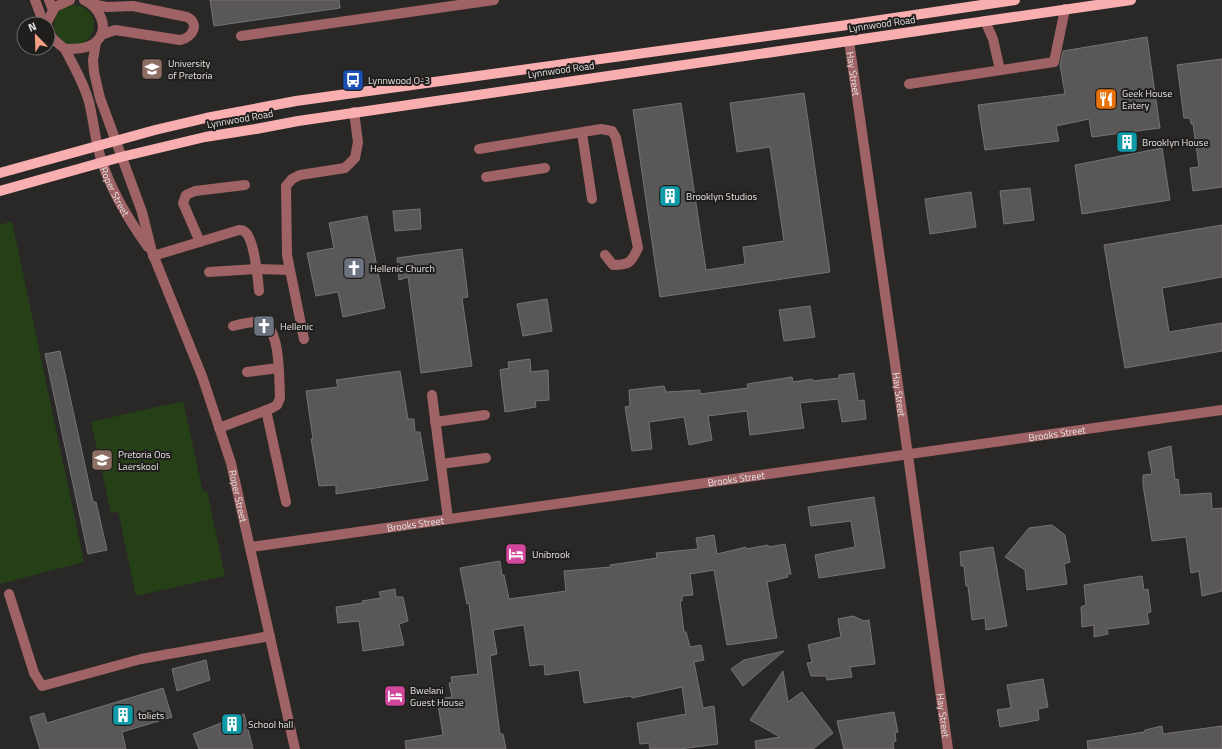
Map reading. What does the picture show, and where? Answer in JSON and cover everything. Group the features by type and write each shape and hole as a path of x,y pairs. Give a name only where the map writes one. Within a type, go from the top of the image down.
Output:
{"main road":[{"name":"Lynnwood Road","path":"0,173 155,130 206,118 296,101 1015,0"},
{"name":"Lynnwood Road","path":"0,190 121,157 205,137 354,112 1131,0"}],"street":[{"path":"35,0 42,16"},
{"path":"49,0 53,10"},
{"path":"50,16 59,4 70,0"},
{"path":"241,36 494,0"},
{"path":"65,49 87,47 100,34 115,30 180,40 188,38 192,33 194,24 186,17 133,6 90,2"},
{"path":"90,2 98,10 101,18 100,34"},
{"name":"Roper Street","path":"106,4 93,60 96,82 104,110 142,212 152,254 202,376 231,463 295,749"},
{"path":"909,84 1054,62 1065,10"},
{"path":"985,21 993,39 1000,70"},
{"name":"Hay Street","path":"849,41 948,749"},
{"name":"Roper Street","path":"56,42 65,49 80,76 87,96 102,162 113,187 129,219 152,254"},
{"path":"304,340 287,255 286,186 292,179 300,176 345,168 356,158 358,142 354,112"},
{"path":"479,149 601,129 612,131 616,138 638,248 633,258 625,265 613,265 605,254"},
{"path":"582,133 592,199"},
{"path":"486,177 545,168"},
{"path":"200,242 183,203 186,195 195,191 245,185"},
{"path":"152,254 239,230 245,232 250,239 257,269 259,291"},
{"path":"209,272 257,269 290,270"},
{"path":"219,428 277,405 280,398 275,338 268,326 262,322 253,322 233,326"},
{"path":"247,372 278,368"},
{"path":"432,395 448,519"},
{"path":"266,410 286,502"},
{"name":"Brooks Street","path":"251,547 1222,410"},
{"path":"435,422 485,415"},
{"path":"441,464 486,458"},
{"path":"9,594 34,673 42,686 141,659 270,636"}],"green space":[{"path":"70,5 78,5 85,8 91,14 94,21 94,29 91,36 85,42 78,45 70,45 63,42 57,36 57,14 63,8"},
{"path":"12,221 84,562 0,584 0,225"},
{"path":"183,401 203,492 207,491 225,576 136,596 118,511 111,513 91,422"}],"building":[{"path":"210,0 339,0 340,8 214,26"},
{"path":"1147,37 1160,128 1092,137 1089,119 1056,126 1059,141 985,150 978,105 1065,94 1060,65 1063,51"},
{"path":"1222,59 1222,187 1193,191 1190,168 1199,167 1193,124 1191,124 1190,118 1184,118 1177,65"},
{"name":"Brooklyn Studios","path":"804,93 830,272 660,297 633,110 681,103 706,270 745,264 743,247 784,241 770,147 737,152 730,103"},
{"path":"1162,148 1170,200 1082,214 1075,165"},
{"path":"1030,188 1034,220 1004,224 1000,191"},
{"path":"971,192 976,227 930,234 925,199"},
{"path":"420,209 421,229 395,231 393,211"},
{"name":"Hellenic Church","path":"367,216 385,308 343,317 338,292 316,296 307,253 334,248 329,223"},
{"path":"1222,225 1222,277 1162,288 1169,332 1222,323 1222,351 1125,368 1104,245"},
{"path":"462,249 468,297 462,298 472,366 421,373 408,277 399,280 397,258"},
{"path":"547,299 552,331 523,336 517,304"},
{"path":"810,306 815,337 784,341 779,310"},
{"path":"60,351 93,502 96,502 107,550 88,554 45,354"},
{"path":"530,359 531,372 548,370 549,400 535,401 536,407 505,412 500,370 509,368 508,362"},
{"path":"400,371 408,419 414,419 415,432 420,432 428,480 336,494 336,485 319,486 311,439 313,439 306,391 338,387 336,380"},
{"path":"854,373 858,401 864,400 866,419 842,422 838,399 800,403 804,428 750,435 747,411 708,416 712,440 689,445 684,417 649,422 652,449 632,451 625,407 630,406 629,390 664,386 666,392 700,390 700,394 748,388 747,384 792,377 793,382 812,379 813,381 839,378 839,375"},
{"path":"1171,446 1175,480 1178,479 1180,495 1211,493 1212,509 1222,508 1222,591 1202,596 1199,571 1191,573 1186,537 1152,541 1143,485 1143,475 1152,474 1148,452"},
{"path":"874,497 885,568 819,578 815,555 855,547 851,521 811,526 808,507"},
{"path":"1052,525 1065,535 1070,562 1064,564 1067,584 1027,590 1025,570 1005,557 1029,528"},
{"path":"714,535 717,554 746,547 746,549 785,544 791,574 787,574 788,577 767,582 777,638 727,645 714,570 690,574 693,595 682,596 682,601 680,601 684,632 686,632 690,647 701,645 704,660 694,662 703,708 714,706 718,744 680,749 650,749 649,743 640,744 637,723 686,714 682,687 632,698 631,696 584,703 579,670 545,675 544,664 530,666 524,625 493,630 497,654 490,656 500,734 503,734 506,749 406,749 405,741 443,735 437,699 452,697 449,683 452,683 451,677 478,674 469,603 467,604 460,568 500,561 502,575 504,575 509,599 566,591 564,571 611,567 610,565 657,558 656,553 698,549 696,538"},
{"path":"993,547 1007,626 986,630 985,618 972,620 968,586 966,586 964,566 961,566 960,552"},
{"path":"1142,576 1144,590 1148,589 1151,612 1147,613 1149,624 1107,629 1108,634 1094,637 1094,625 1082,627 1081,607 1086,605 1084,585"},
{"path":"395,589 396,597 403,597 408,621 399,624 404,645 363,651 359,621 338,623 336,607 363,603 362,601 381,598 379,592"},
{"path":"853,616 864,621 869,620 875,664 850,667 852,677 827,680 826,676 811,676 807,663 812,662 808,645 841,637 838,619"},
{"path":"784,651 743,686 731,669 744,660"},
{"path":"206,660 210,680 177,691 172,669"},
{"path":"783,671 788,702 802,692 833,733 813,749 756,749 755,741 780,737 750,720"},
{"path":"1043,679 1048,707 1038,709 1039,720 1000,727 997,710 1011,708 1007,685"},
{"path":"163,688 172,717 122,732 126,749 40,749 30,717 44,713 47,723"},
{"path":"894,712 898,732 895,733 896,741 893,742 894,749 844,749 837,721"},
{"name":"School hall","path":"244,714 253,749 199,749 193,734"},
{"path":"1162,726 1163,734 1222,726 1222,749 1088,749 1087,741 1144,732 1145,730"}],"place":[{"name":"University of Pretoria","path":"152,69"},
{"name":"Lynnwood O-3","path":"353,80"},
{"name":"Geek House Eatery","path":"1106,99"},
{"name":"Brooklyn House","path":"1127,142"},
{"name":"Brooklyn Studios","path":"670,196"},
{"name":"Hellenic Church","path":"354,268"},
{"name":"Hellenic","path":"264,326"},
{"name":"Pretoria Oos Laerskool","path":"102,460"},
{"name":"Unibrook","path":"516,554"},
{"name":"Bwelani Guest House","path":"395,696"},
{"name":"toliets","path":"123,715"},
{"name":"School hall","path":"232,724"}]}
